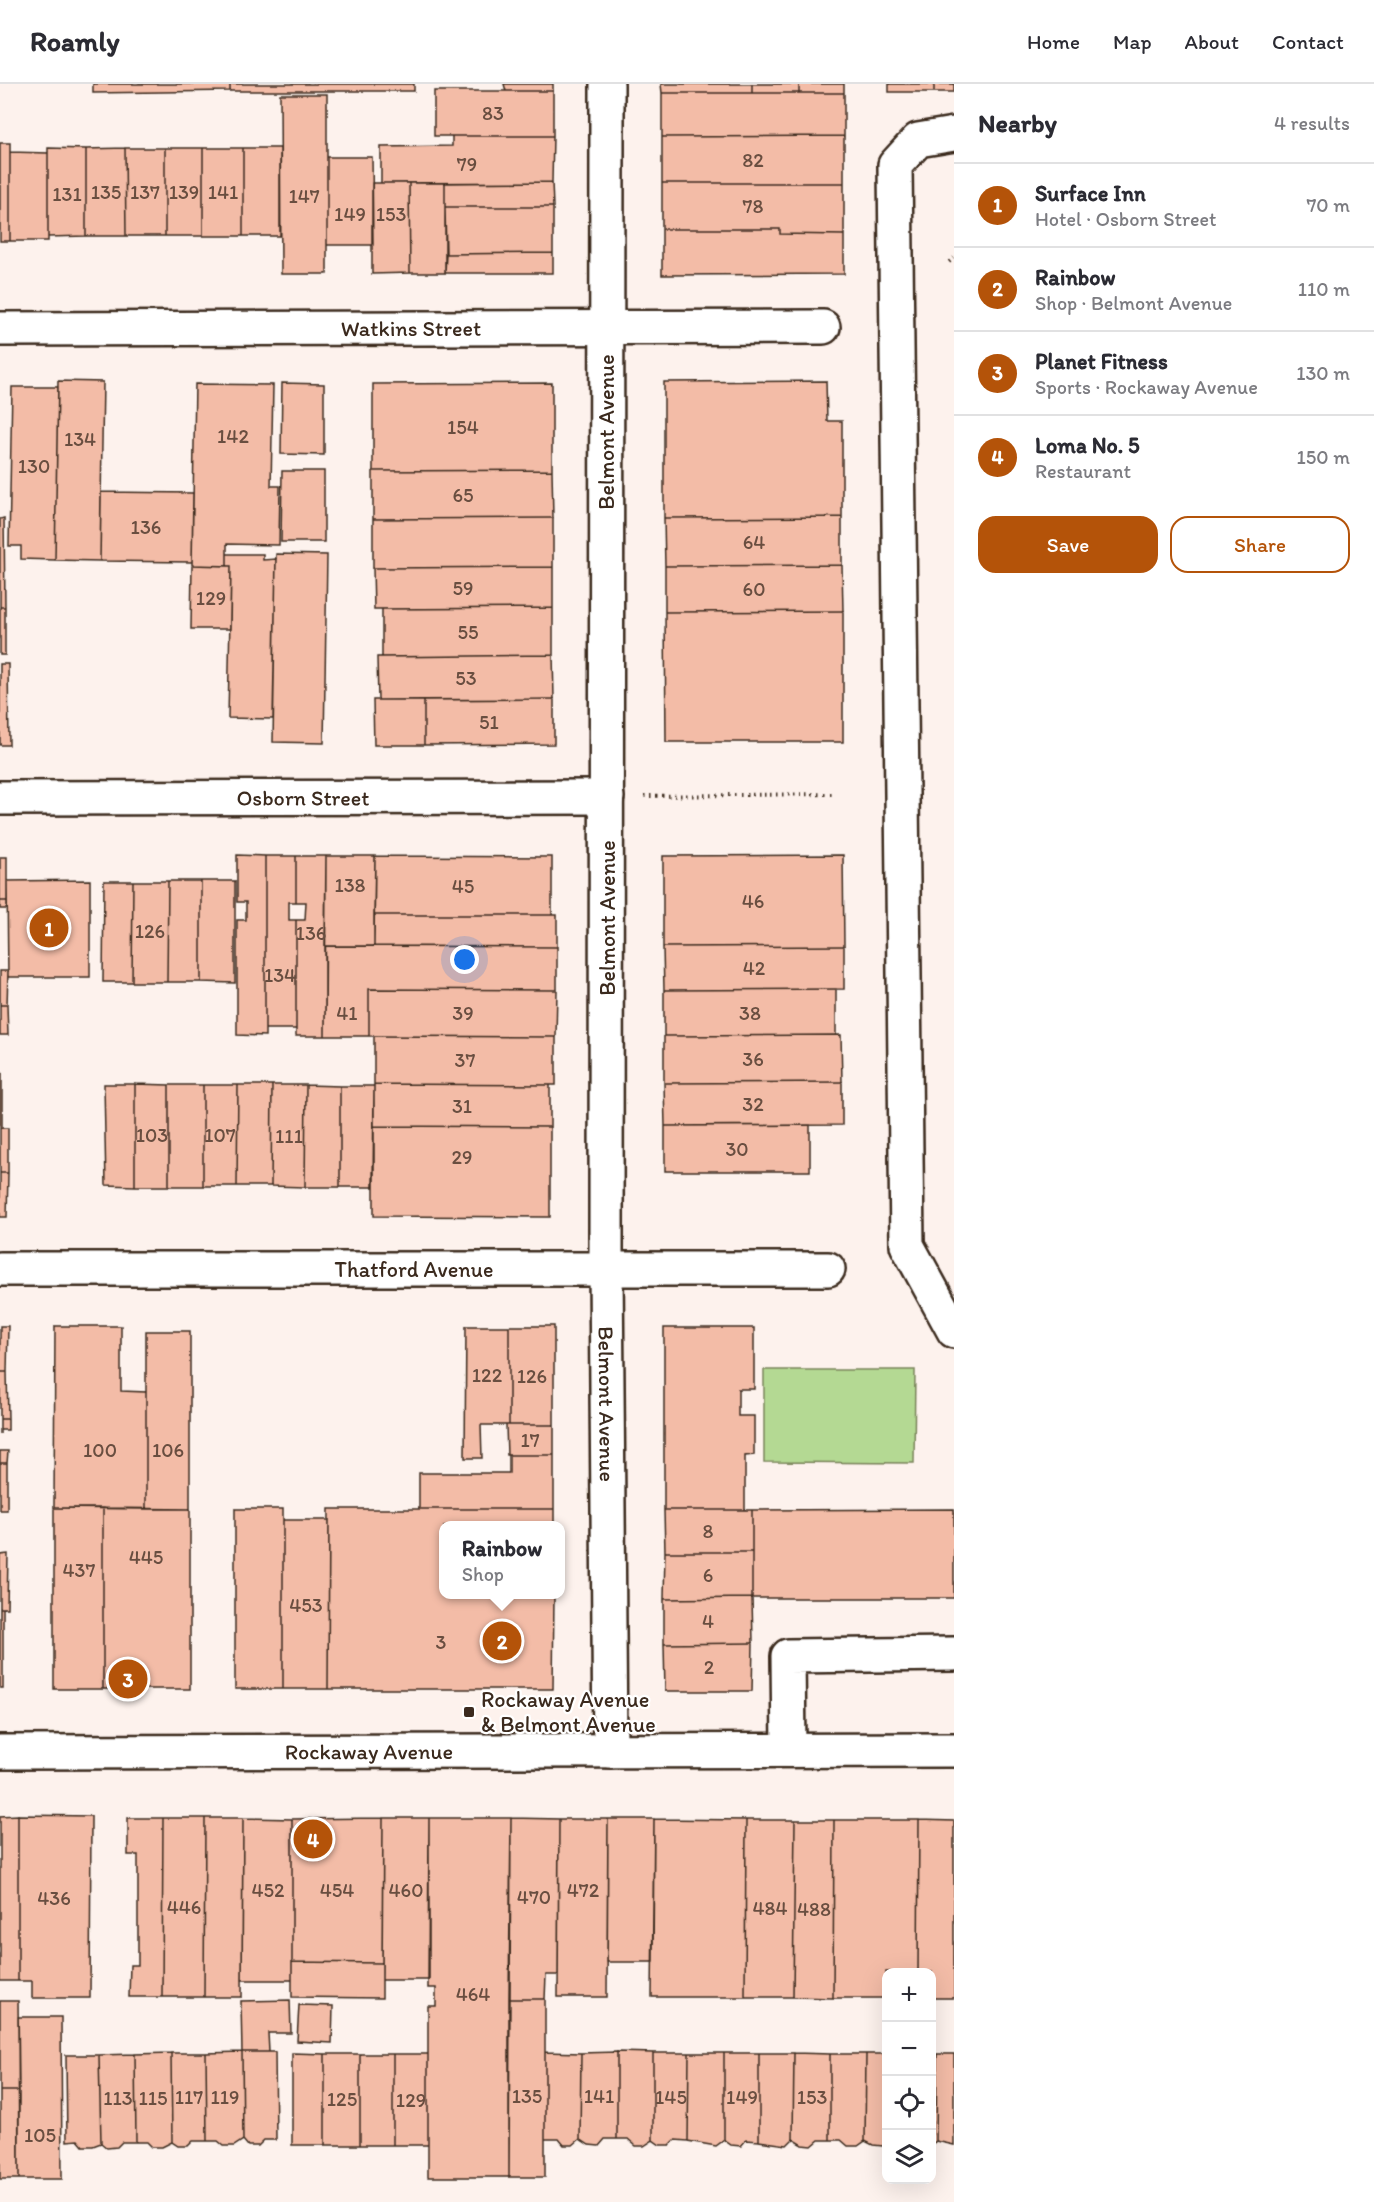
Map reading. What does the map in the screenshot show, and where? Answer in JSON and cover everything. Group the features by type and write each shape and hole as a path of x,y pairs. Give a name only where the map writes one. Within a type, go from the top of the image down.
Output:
{"street":[{"name":"Belmont Avenue","path":"606,84 606,1268 610,1751"},
{"path":"954,134 918,140 895,165 907,1245 954,1331"},
{"name":"Watkins Street","path":"0,329 823,327"},
{"name":"Osborn Street","path":"0,798 607,797"},
{"name":"Thatford Avenue","path":"0,1269 828,1269"},
{"path":"789,1750 788,1656 954,1654"},
{"name":"Rockaway Avenue","path":"0,1752 954,1750"}],"path":[{"path":"949,262 954,258"},
{"path":"607,797 835,794"}],"green space":[{"path":"764,1370 915,1370 914,1463 764,1462"}],"building":[{"path":"93,84 230,84 230,91 93,93"},
{"path":"230,84 414,84 414,91 230,91"},
{"path":"504,84 553,84 553,91 506,91"},
{"path":"661,84 752,84 752,93 662,93"},
{"path":"752,84 799,84 799,93 752,93"},
{"path":"799,84 844,84 844,93 799,93"},
{"path":"889,84 934,84 934,92 889,92"},
{"path":"934,84 954,84 954,92 934,92"},
{"path":"434,91 553,91 553,136 434,136"},
{"path":"662,93 844,93 844,136 662,137"},
{"path":"280,94 327,94 327,274 281,274"},
{"path":"452,136 553,136 552,182 381,183 381,147 452,146"},
{"path":"844,136 844,183 662,183 662,137"},
{"path":"0,143 10,143 10,241 0,241"},
{"path":"48,148 86,149 86,236 48,237"},
{"path":"125,148 126,236 86,236 86,149"},
{"path":"125,148 165,148 165,236 126,236"},
{"path":"165,148 203,148 203,236 165,236"},
{"path":"203,148 243,148 243,236 203,236"},
{"path":"243,148 280,148 280,236 243,236"},
{"path":"10,152 48,153 48,241 10,241"},
{"path":"327,157 372,157 373,245 327,245"},
{"path":"552,182 553,207 445,207 445,183"},
{"path":"372,183 409,183 410,273 372,274"},
{"path":"409,183 445,183 445,273 410,273"},
{"path":"662,183 844,183 844,235 780,234 780,229 662,229"},
{"path":"445,207 553,207 553,253 446,254"},
{"path":"662,229 780,229 780,234 844,235 844,274 662,275"},
{"path":"553,253 553,273 445,273 446,254"},
{"path":"58,381 103,382 100,561 55,560"},
{"path":"826,381 827,421 842,421 842,517 664,518 664,382"},
{"path":"282,383 324,384 324,455 281,454"},
{"path":"552,383 552,470 373,471 373,384"},
{"path":"195,384 273,385 271,486 280,486 279,545 227,544 227,566 192,565"},
{"path":"12,387 58,387 55,560 21,559 21,546 9,546"},
{"path":"552,470 553,518 373,519 373,471"},
{"path":"282,471 324,471 324,542 281,542"},
{"path":"101,492 193,493 192,562 100,561"},
{"path":"842,517 842,565 665,566 664,518"},
{"path":"4,518 5,607 0,607 0,519"},
{"path":"553,518 553,567 373,568 373,519"},
{"path":"227,554 263,554 263,560 276,559 273,719 228,718 231,566 227,566"},
{"path":"276,554 327,555 324,743 273,742"},
{"path":"192,565 231,566 230,629 191,629"},
{"path":"842,565 843,611 665,612 665,566"},
{"path":"553,567 553,608 374,609 373,568"},
{"path":"0,607 5,607 5,655 0,655"},
{"path":"553,608 553,655 382,657 382,609"},
{"path":"843,611 843,742 666,742 665,612"},
{"path":"553,655 554,699 378,700 377,657"},
{"path":"0,664 8,664 9,745 0,745"},
{"path":"554,699 554,744 424,745 424,700"},
{"path":"373,700 424,700 424,745 374,745"},
{"path":"237,855 265,856 265,1036 237,1035 237,920 246,920 246,902 237,902"},
{"path":"843,855 844,946 663,947 663,856"},
{"path":"265,856 296,856 296,902 289,902 289,920 296,920 296,1029 265,1029"},
{"path":"296,856 326,856 325,1036 296,1036 296,920 305,920 306,902 296,902"},
{"path":"326,856 375,856 374,946 325,946"},
{"path":"375,856 552,857 552,915 374,915"},
{"path":"0,857 7,857 7,901 0,901"},
{"path":"90,880 90,977 8,977 7,881"},
{"path":"104,881 133,881 132,982 103,982"},
{"path":"133,881 168,881 167,982 132,982"},
{"path":"168,881 201,881 201,982 167,982"},
{"path":"201,881 235,881 235,983 201,982"},
{"path":"0,901 7,901 7,909 0,909"},
{"path":"374,915 557,915 557,947 374,946"},
{"path":"325,946 557,947 557,990 369,989 369,1036 325,1036"},
{"path":"844,946 844,989 664,990 663,947"},
{"path":"0,971 8,971 7,1005 0,1005"},
{"path":"369,989 557,990 556,1037 369,1036"},
{"path":"836,989 836,1035 664,1036 664,990"},
{"path":"0,1005 7,1005 8,1035 0,1035"},
{"path":"841,1035 842,1082 664,1083 664,1036"},
{"path":"374,1036 556,1037 556,1085 374,1084"},
{"path":"0,1073 2,1073 2,1128 0,1128"},
{"path":"842,1082 842,1125 665,1126 664,1083"},
{"path":"104,1084 135,1084 135,1186 106,1185"},
{"path":"135,1084 169,1085 169,1186 135,1186"},
{"path":"374,1084 550,1085 550,1127 374,1126"},
{"path":"169,1085 203,1085 203,1186 169,1186"},
{"path":"203,1085 238,1085 237,1186 203,1186"},
{"path":"238,1085 272,1085 271,1186 237,1186"},
{"path":"272,1085 306,1085 305,1187 271,1186"},
{"path":"306,1085 340,1086 340,1187 305,1187"},
{"path":"340,1086 374,1086 373,1187 340,1187"},
{"path":"810,1125 810,1171 665,1171 665,1126"},
{"path":"374,1126 550,1127 550,1217 374,1216"},
{"path":"0,1128 8,1128 8,1173 0,1173"},
{"path":"0,1173 8,1173 7,1217 0,1217"},
{"path":"0,1326 8,1326 7,1372 0,1372"},
{"path":"55,1326 121,1326 121,1391 146,1392 146,1509 54,1508"},
{"path":"466,1326 509,1326 509,1425 481,1425 482,1458 465,1458"},
{"path":"509,1326 554,1326 554,1425 509,1425"},
{"path":"664,1328 754,1328 754,1389 738,1389 738,1416 754,1416 754,1455 745,1456 745,1510 664,1510"},
{"path":"146,1331 190,1331 190,1509 146,1509"},
{"path":"0,1372 7,1372 8,1419 0,1419"},
{"path":"0,1419 8,1419 8,1430 0,1430"},
{"path":"506,1425 554,1425 554,1455 507,1455"},
{"path":"0,1451 8,1451 7,1463 0,1463"},
{"path":"509,1455 554,1455 554,1509 419,1509 419,1473 509,1473"},
{"path":"0,1463 7,1463 7,1510 0,1510"},
{"path":"54,1508 103,1508 103,1689 54,1689"},
{"path":"103,1508 190,1509 190,1689 103,1689"},
{"path":"235,1509 283,1509 283,1689 235,1689"},
{"path":"329,1509 554,1509 554,1521 439,1521 439,1599 554,1599 553,1689 328,1689"},
{"path":"954,1509 954,1598 752,1598 752,1510"},
{"path":"664,1510 752,1510 752,1552 665,1552"},
{"path":"283,1520 329,1520 328,1689 283,1689"},
{"path":"665,1552 752,1552 752,1598 664,1599"},
{"path":"8,1554 7,1608 0,1608 0,1555"},
{"path":"752,1598 753,1643 664,1644 664,1599"},
{"path":"0,1608 3,1608 3,1688 0,1688"},
{"path":"753,1643 752,1691 665,1691 664,1644"},
{"path":"18,1815 18,1981 0,1981 0,1816"},
{"path":"18,1815 91,1816 90,1998 32,1998 32,1981 18,1981"},
{"path":"128,1818 163,1818 162,1997 129,1997 130,1965 138,1965 138,1855 128,1855"},
{"path":"163,1818 205,1818 204,1997 162,1997"},
{"path":"205,1818 243,1818 242,1997 204,1997"},
{"path":"243,1818 292,1819 292,1980 242,1980"},
{"path":"383,1818 382,1963 292,1962 292,1819"},
{"path":"383,1818 429,1818 429,1980 382,1980"},
{"path":"429,1818 511,1818 509,2177 428,2177 428,2006 436,2006 436,1988 428,1988"},
{"path":"511,1818 559,1819 558,1975 546,1975 545,1999 509,1999"},
{"path":"559,1819 608,1819 607,1997 558,1997"},
{"path":"608,1819 654,1819 653,1962 607,1962"},
{"path":"654,1819 746,1820 745,1997 652,1997"},
{"path":"746,1820 795,1820 793,1997 745,1997"},
{"path":"795,1820 834,1820 833,1998 793,1997"},
{"path":"834,1820 919,1820 918,1968 882,1968 882,1998 833,1998"},
{"path":"919,1820 954,1821 954,1998 936,1998 936,1968 918,1968"},
{"path":"292,1962 382,1963 382,1998 292,1997"},
{"path":"509,1999 545,1999 545,2177 509,2177"},
{"path":"290,2000 291,2033 268,2033 269,2052 242,2052 241,2001"},
{"path":"0,2001 18,2001 19,2091 0,2091"},
{"path":"299,2005 333,2006 332,2043 297,2041"},
{"path":"18,2017 61,2017 62,2179 19,2179"},
{"path":"242,2052 243,2140 234,2146 224,2146 218,2141 207,2141 206,2053"},
{"path":"242,2052 275,2052 276,2140 264,2140 258,2146 248,2146 243,2140"},
{"path":"545,2052 581,2053 580,2139 573,2145 564,2145 559,2139 545,2139"},
{"path":"617,2052 617,2139 605,2139 599,2146 589,2145 580,2139 581,2053"},
{"path":"617,2052 653,2053 653,2140 644,2146 636,2146 628,2139 617,2139"},
{"path":"171,2053 172,2142 162,2147 152,2147 147,2142 136,2142 135,2054"},
{"path":"171,2053 206,2053 207,2141 193,2141 188,2146 178,2146 172,2142"},
{"path":"292,2053 325,2054 325,2145 292,2145"},
{"path":"653,2053 689,2053 688,2141 675,2140 670,2145 660,2145 653,2140"},
{"path":"689,2053 724,2053 724,2140 716,2146 688,2141"},
{"path":"724,2053 759,2053 759,2141 746,2140 741,2146 731,2145 724,2140"},
{"path":"759,2053 794,2053 793,2139 787,2145 759,2141"},
{"path":"794,2053 830,2054 830,2140 819,2140 812,2146 803,2145 793,2139"},
{"path":"135,2054 136,2142 122,2142 117,2147 107,2148 101,2143 99,2055"},
{"path":"325,2054 360,2054 360,2145 325,2145"},
{"path":"360,2054 393,2054 393,2145 360,2145"},
{"path":"393,2054 428,2054 428,2145 393,2145"},
{"path":"830,2054 866,2054 865,2141 858,2146 848,2146 841,2140 830,2140"},
{"path":"866,2054 882,2054 882,2146 865,2141"},
{"path":"936,2054 937,2054 936,2141"},
{"path":"937,2054 954,2054 954,2145 936,2141"},
{"path":"66,2055 99,2055 101,2143 93,2146 83,2146 78,2140 67,2141"},
{"path":"0,2091 19,2091 19,2179 0,2179"}],"place":[{"name":"Surface Inn","path":"49,928"},
{"name":"Rainbow","path":"502,1641"},
{"name":"Planet Fitness","path":"128,1679"},
{"name":"Rockaway Avenue & Belmont Avenue","path":"469,1712"},
{"name":"Loma No. 5","path":"313,1839"}]}
